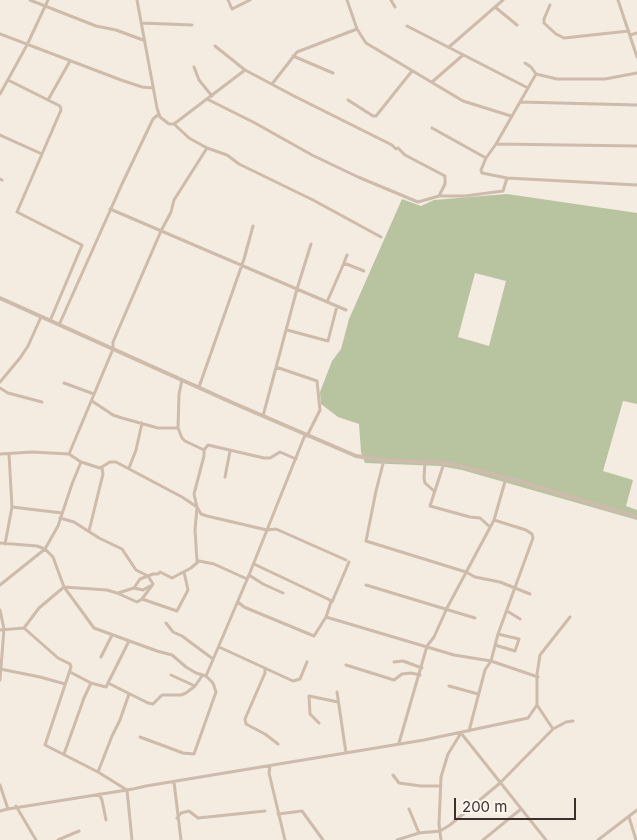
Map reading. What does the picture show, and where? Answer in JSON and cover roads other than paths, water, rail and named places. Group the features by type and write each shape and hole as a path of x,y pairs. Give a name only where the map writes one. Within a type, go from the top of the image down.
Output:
{"street":[{"path":"30,0 96,26 116,30 143,40"},
{"path":"0,94 27,45 48,0"},
{"path":"137,0 152,88 160,117 169,124 174,124 189,138 207,148 227,155 239,164 313,200 380,237"},
{"path":"228,0 232,9 250,0"},
{"path":"347,0 357,29 366,43 463,101 511,116"},
{"path":"391,0 395,8"},
{"path":"449,47 503,0"},
{"path":"618,0 637,57"},
{"path":"550,5 544,23 556,34 564,38 637,33"},
{"path":"495,7 517,25"},
{"path":"141,23 192,25"},
{"path":"408,26 528,88"},
{"path":"272,84 293,56 302,49 357,29"},
{"path":"0,34 142,87 152,88"},
{"path":"216,46 245,70 392,145 396,149 398,148 405,156 445,176 445,184 439,196"},
{"path":"432,82 464,55"},
{"path":"293,56 333,72"},
{"path":"48,100 70,61"},
{"path":"525,63 536,74 557,79 606,79 637,73"},
{"path":"194,67 199,80 212,96"},
{"path":"174,124 245,70"},
{"path":"348,100 376,116 412,71"},
{"path":"536,74 486,158 482,173 507,178 637,185"},
{"path":"8,80 60,106 61,110 17,212 82,245 50,321"},
{"path":"207,99 312,155 404,198 418,202 439,196 465,196 503,191 507,178"},
{"path":"520,102 637,105"},
{"path":"59,325 152,119 159,114"},
{"path":"432,128 486,158"},
{"path":"0,135 42,154"},
{"path":"496,144 637,146"},
{"path":"69,454 113,349 116,335 171,212 174,200 207,148"},
{"path":"110,209 346,310"},
{"path":"199,387 242,266 254,226"},
{"path":"263,416 311,244"},
{"path":"327,302 347,255"},
{"path":"344,263 364,271"},
{"path":"0,298 306,436 356,456 384,460 444,463 506,478 637,517"},
{"path":"287,330 328,341 337,306"},
{"path":"0,382 28,346 41,317"},
{"path":"110,684 153,704 162,694 181,695 186,693 204,676 213,659 250,575 296,459 320,410 318,381 276,367"},
{"path":"182,380 179,394 178,428 185,441 204,450"},
{"path":"64,383 94,394"},
{"path":"0,388 8,393 42,402"},
{"path":"92,402 113,415 158,428 178,428"},
{"path":"129,468 136,450 142,423"},
{"path":"238,602 244,607 314,636 326,617 348,561 276,529 267,530 201,514 194,494 204,450 210,445 264,458 270,458 280,452 296,459"},
{"path":"225,477 230,451"},
{"path":"0,454 32,452 69,454 81,462 96,468 102,468 114,461 197,507"},
{"path":"5,544 12,507 9,454"},
{"path":"384,460 366,541 466,572 475,577 500,582 530,594"},
{"path":"425,461 425,483 434,491"},
{"path":"0,585 45,548 58,526 81,462"},
{"path":"444,463 430,506 480,518 490,527"},
{"path":"89,530 102,482 102,468"},
{"path":"399,743 427,646 434,637 447,608 494,520 506,478"},
{"path":"12,507 61,516 89,530 122,550 136,570 148,576 153,584"},
{"path":"197,507 194,530 198,562"},
{"path":"469,731 478,694 533,536 526,530 494,520"},
{"path":"0,543 45,548 53,557 64,588 90,626 157,652 172,655 186,667 213,683 216,692 194,754 183,754 140,737"},
{"path":"134,588 138,582 148,576 160,572 172,578 198,562 204,561 247,579"},
{"path":"254,564 326,597 331,602"},
{"path":"142,599 177,611 188,590 184,572"},
{"path":"250,575 282,593"},
{"path":"24,628 39,608 64,588 97,589 117,593 137,602 142,599 153,584"},
{"path":"117,593 134,588 143,590 153,584"},
{"path":"366,585 475,618"},
{"path":"0,610 2,629 0,680"},
{"path":"506,611 520,619"},
{"path":"326,617 454,655 491,661 538,677"},
{"path":"0,811 16,806 126,790 461,733 528,718 537,705 540,655 570,617"},
{"path":"166,623 173,632 213,659"},
{"path":"2,629 24,628 58,658 70,664 70,672 45,745 98,772 126,790"},
{"path":"495,645 515,651 518,638 498,634"},
{"path":"101,657 112,635"},
{"path":"110,684 111,677 130,641"},
{"path":"219,647 291,680 298,680 307,662"},
{"path":"394,662 403,661 422,668"},
{"path":"346,665 394,680 402,674 420,675"},
{"path":"265,668 265,673 245,719 246,723 278,744"},
{"path":"1,669 65,684"},
{"path":"70,672 91,683 106,687 110,684"},
{"path":"171,675 195,686"},
{"path":"64,754 91,683"},
{"path":"449,686 478,694"},
{"path":"337,692 346,753"},
{"path":"98,772 129,694"},
{"path":"319,723 310,714 309,696 338,702"},
{"path":"537,705 553,728"},
{"path":"397,840 419,833 440,831 450,825 500,783 553,728 573,721"},
{"path":"461,733 546,840"},
{"path":"440,840 441,777 448,754 461,733"},
{"path":"270,766 269,773 285,840"},
{"path":"393,775 399,782 421,786 440,786"},
{"path":"174,782 181,840"},
{"path":"0,785 8,809"},
{"path":"126,790 132,840"},
{"path":"99,794 106,820"},
{"path":"16,806 36,840"},
{"path":"483,840 521,808"},
{"path":"409,809 419,833"},
{"path":"598,840 637,810"},
{"path":"178,818 181,813 189,811 198,818 265,811"},
{"path":"278,814 302,811 323,840"},
{"path":"629,818 636,840"},
{"path":"58,840 79,831"}]}
